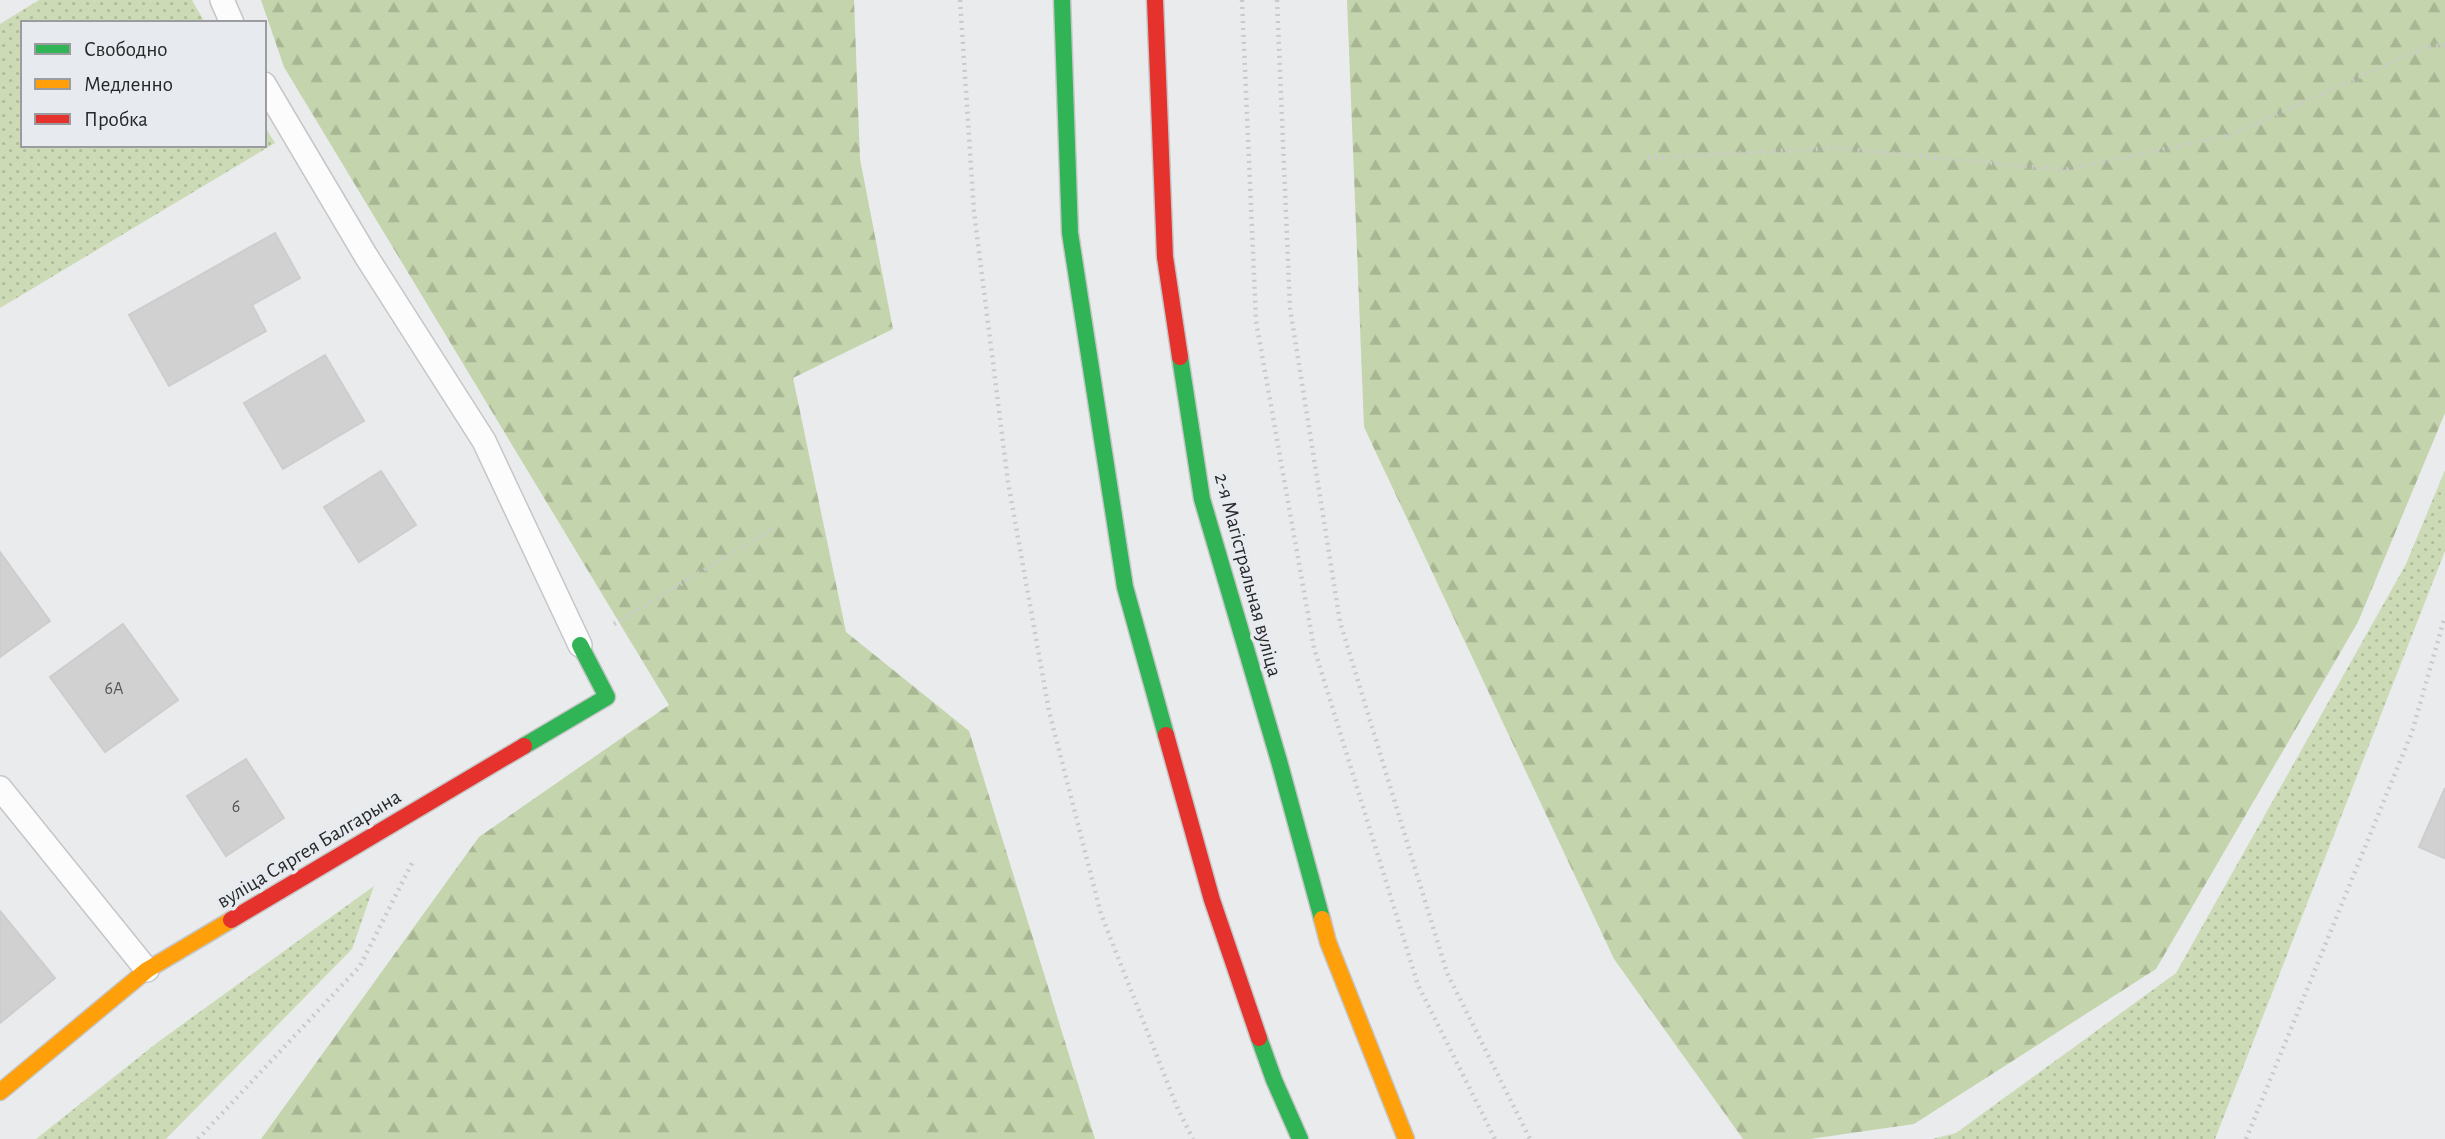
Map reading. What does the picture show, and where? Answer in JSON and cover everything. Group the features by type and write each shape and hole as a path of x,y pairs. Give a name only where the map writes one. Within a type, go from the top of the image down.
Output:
{"main road":[{"path":"1062,0 1070,233 1125,587 1212,900 1274,1080 1300,1139"},
{"name":"2-я Магістральная вуліца","path":"1155,0 1165,257 1202,499 1328,942 1406,1139"},
{"name":"вуліца Сяргея Балгарына","path":"0,1092 147,970 607,697 580,645"}],"lane":[{"path":"222,0 231,21"},
{"path":"266,87 366,256 484,441 580,645"},
{"path":"0,788 147,970"}],"path":[{"path":"960,0 977,239 1008,482 1049,711 1101,914 1177,1107 1193,1139"},
{"path":"1242,0 1256,321 1314,648 1418,985 1495,1139"},
{"path":"1277,0 1290,308 1340,622 1447,973 1530,1139"},
{"path":"1648,159 1836,148 2064,170 2231,135 2423,48 2445,45"},
{"path":"580,645 772,529"},
{"path":"2246,1139 2412,732 2445,616"},
{"path":"198,1139 360,966 416,854"}],"green space":[{"path":"39,0 192,0 204,21 21,21 21,147 266,147 266,128 275,143 0,308 0,24"},
{"path":"261,0 854,0 860,159 893,329 793,378 846,632 969,731 1095,1139 261,1139 479,837 669,705 284,67"},
{"path":"1347,0 2445,0 2445,413 2358,622 2156,969 1914,1124 1810,1139 1743,1139 1614,959 1364,427"},
{"path":"2445,470 2445,551 2215,1139 1932,1139 1956,1133 2176,973 2406,564"},
{"path":"374,886 352,949 166,1139 36,1139 158,1042"}],"building":[{"path":"275,233 300,278 252,305 266,331 169,386 129,315"},
{"path":"325,355 364,421 283,469 244,403"},
{"path":"381,471 416,525 359,562 324,507"},
{"path":"0,552 50,621 0,657"},
{"path":"123,624 178,700 105,752 50,677"},
{"path":"246,759 284,818 226,856 187,796"},
{"path":"2445,788 2445,855 2444,858 2419,847"},
{"path":"0,911 55,978 0,1023"}],"traffic: fast":[{"path":"1062,0 1070,233 1125,587 1166,735"},
{"path":"1180,357 1202,499 1322,919"},
{"path":"524,746 607,697 580,645"},
{"path":"1259,1038 1300,1139"}],"traffic: slow":[{"path":"1322,919 1328,942 1406,1139"},
{"path":"0,1092 147,970 231,920"}],"traffic: jam":[{"path":"1155,0 1165,257 1180,357"},
{"path":"1166,735 1212,900 1259,1038"},
{"path":"231,920 524,746"}]}
